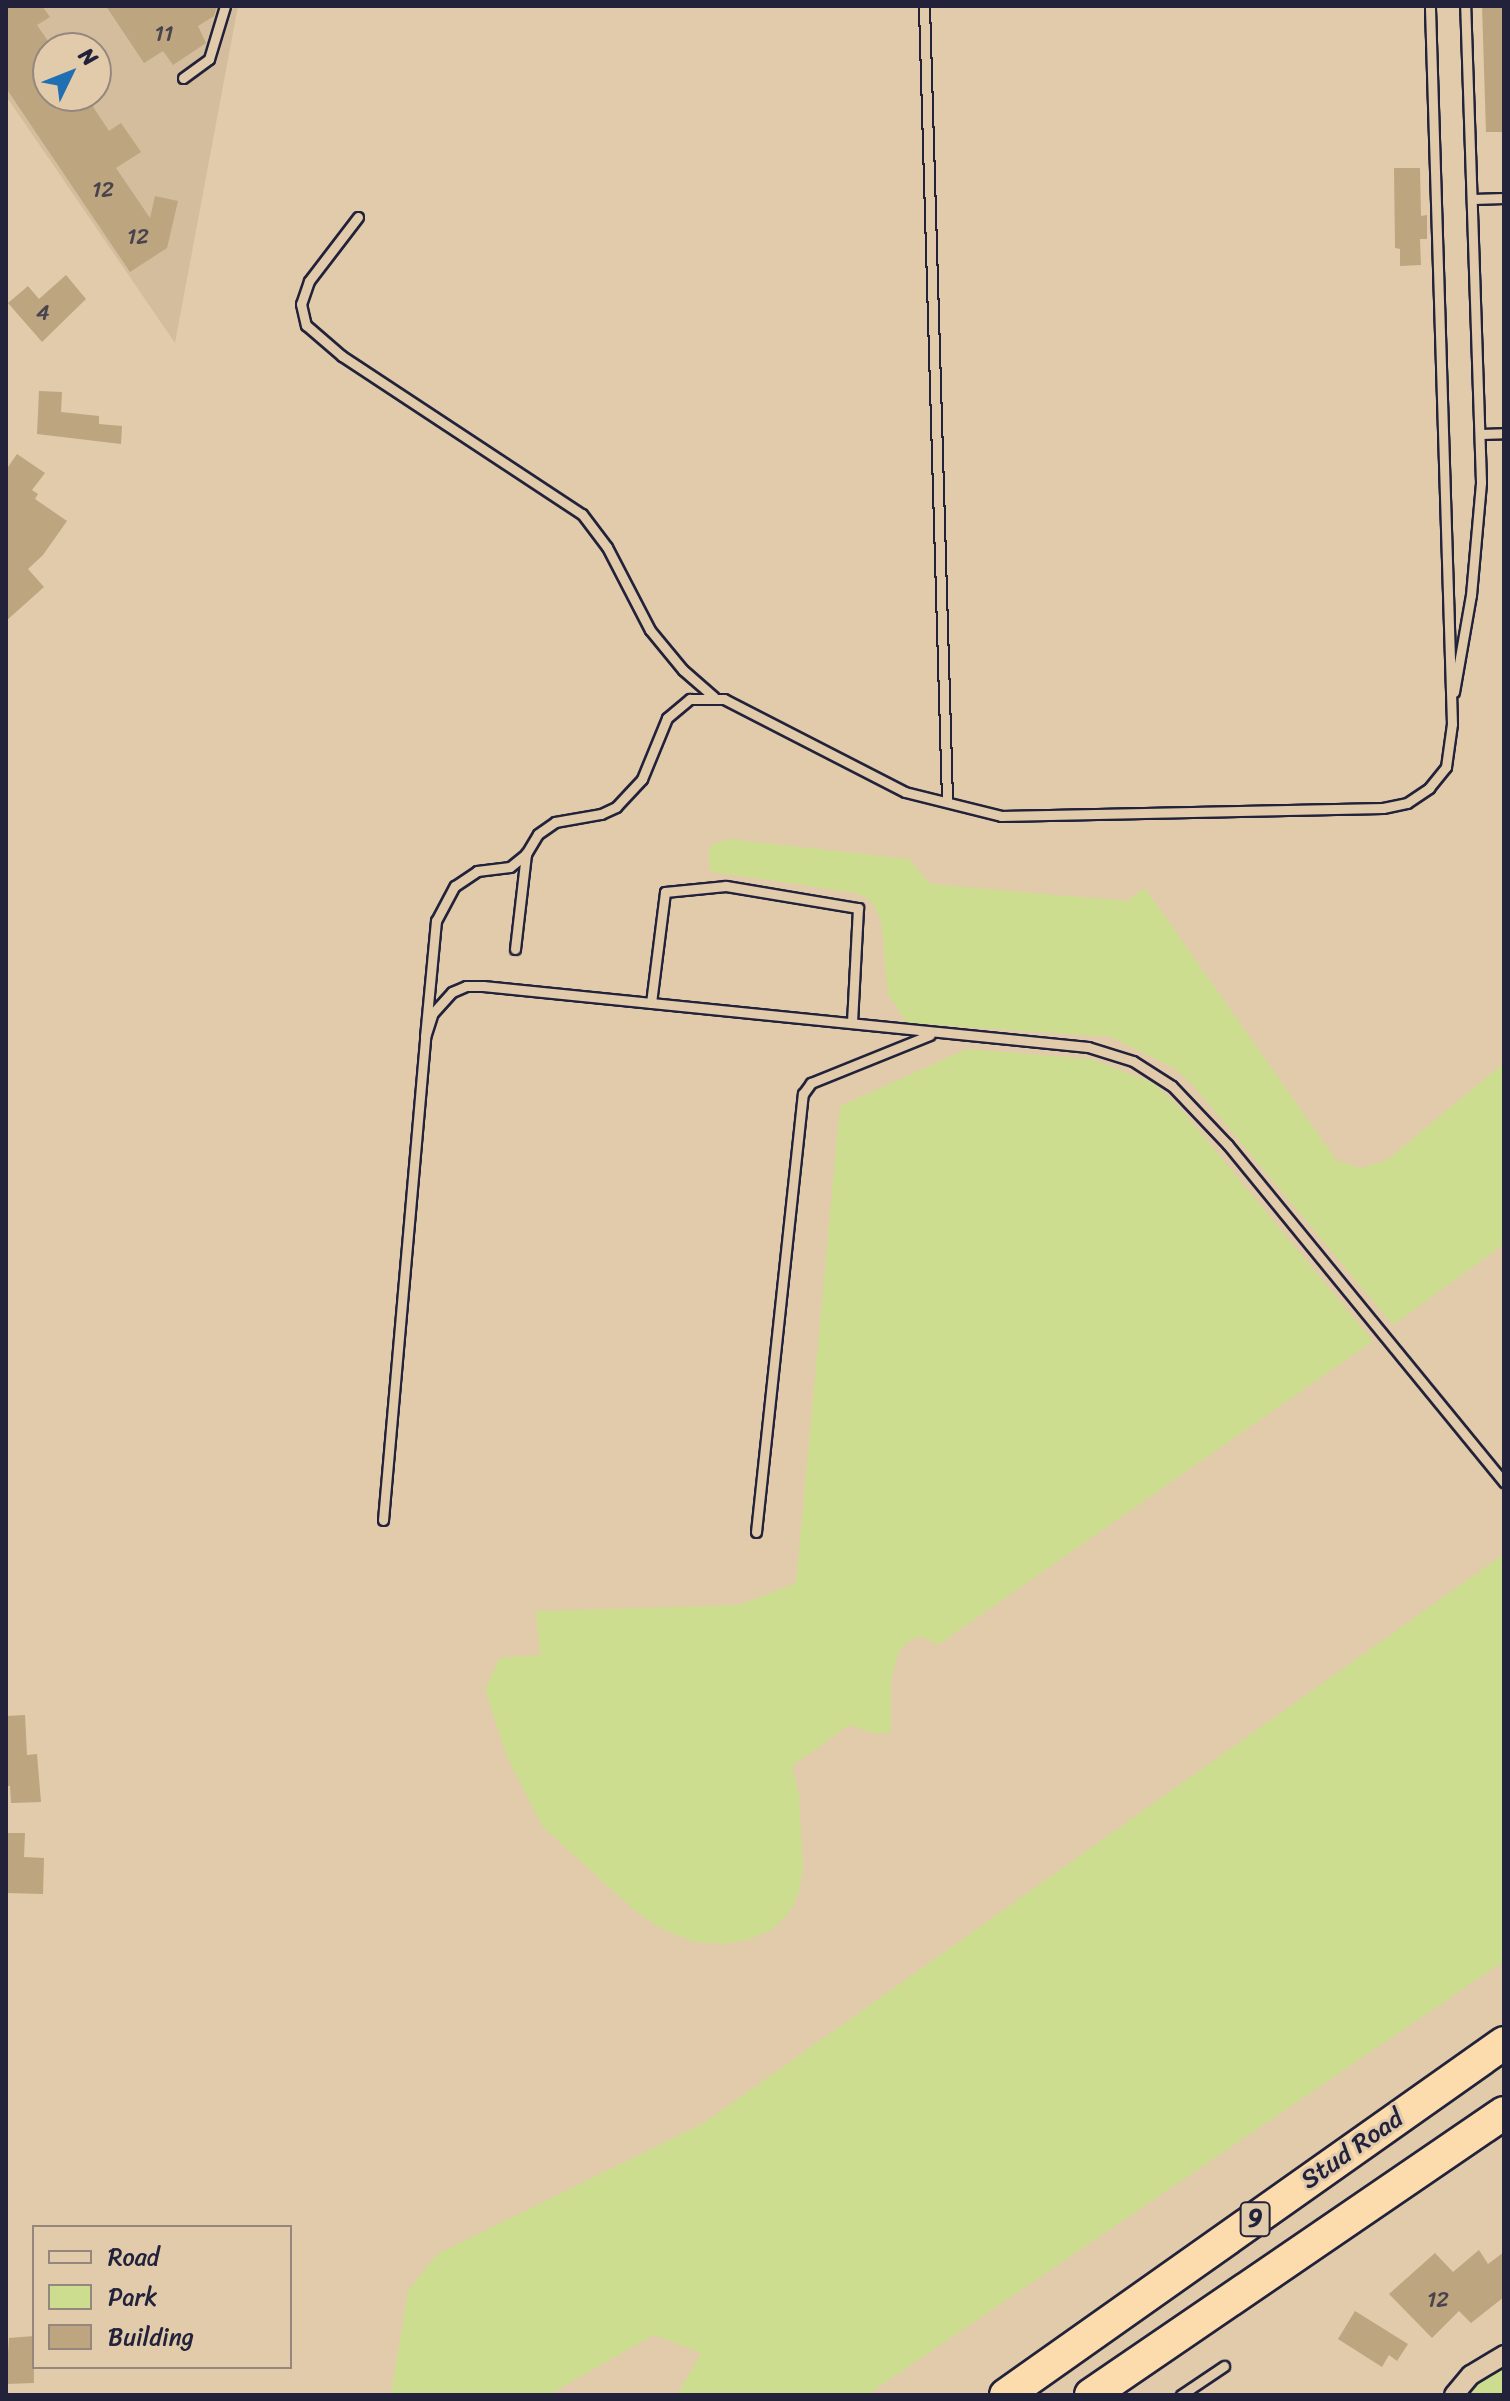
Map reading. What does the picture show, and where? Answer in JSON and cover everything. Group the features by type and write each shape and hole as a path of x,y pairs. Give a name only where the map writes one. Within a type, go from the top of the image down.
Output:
{"highway":[{"name":"Stud Road","path":"1006,2395 1504,2043"},
{"name":"9","path":"1091,2395 1504,2113"}],"street":[{"path":"1454,2395 1471,2375 1504,2355"}],"lane":[{"path":"183,78 209,59 225,6"},
{"path":"924,6 947,802"},
{"path":"358,217 315,270 301,304 306,325 342,356 582,514 607,547 650,630 683,670 714,697 905,792 1001,816 1383,808 1418,797 1439,778 1450,754 1430,6"},
{"path":"1451,703 1471,595 1481,434 1465,6"},
{"path":"1473,199 1504,198"},
{"path":"1481,434 1504,433"},
{"path":"383,1520 434,935 440,909 455,886 465,878 489,867 510,867 526,854 538,834 555,822 601,814 616,807 642,779 663,725 672,711 690,699 714,697"},
{"path":"515,949 526,854"},
{"path":"651,1003 665,892 726,886 858,908 852,1023"},
{"path":"425,1037 433,1013 452,992 466,986 1088,1047 1133,1061 1172,1086 1228,1145 1504,1482"},
{"path":"756,1532 803,1094 811,1083 933,1033"},
{"path":"1181,2395 1224,2366"}],"shaded area":[{"path":"6,6 238,6 175,343 6,96"}],"green space":[{"path":"729,839 909,859 930,884 1127,901 1145,888 1337,1161 1362,1168 1387,1160 1504,1063 1504,1244 1393,1325 1192,1084 1174,1068 1111,1037 907,1023 888,994 881,920 871,901 857,893 711,872 708,856 711,845"},
{"path":"967,1049 1092,1059 1153,1083 1181,1109 1373,1341 938,1645 921,1636 907,1642 898,1654 891,1680 891,1732 876,1734 849,1725 792,1766 799,1795 803,1866 799,1892 790,1912 770,1931 747,1940 727,1944 694,1942 662,1929 634,1910 542,1826 507,1757 485,1690 499,1658 540,1655 536,1611 738,1605 796,1583 840,1106"},
{"path":"1504,1554 1504,1961 867,2395 677,2395 701,2353 654,2335 548,2395 391,2395 408,2291 437,2254 704,2123"},
{"path":"1504,2355 1504,2395 1454,2395"}],"building":[{"path":"6,6 42,6 50,17 37,25 42,32 32,32 32,112 97,112 109,131 121,123 141,152 116,168 150,218 155,196 178,201 167,248 130,272 6,88"},
{"path":"106,6 217,6 214,16 198,26 206,43 173,65 163,51 144,63"},
{"path":"1482,6 1504,6 1504,132 1486,132"},
{"path":"1394,168 1420,168 1421,216 1427,215 1427,239 1420,239 1421,265 1400,266 1400,249 1395,248"},
{"path":"66,275 86,299 42,342 8,303 28,286 39,299"},
{"path":"39,391 62,392 61,412 99,416 99,424 122,426 121,444 37,434"},
{"path":"17,454 45,473 32,490 38,494 35,499 67,521 43,555 28,569 44,587 6,621 6,470"},
{"path":"25,1715 27,1755 37,1754 41,1802 11,1803 10,1786 6,1786 6,1716"},
{"path":"6,1833 25,1833 24,1857 44,1858 43,1894 6,1893"},
{"path":"1479,2250 1488,2264 1504,2252 1504,2297 1471,2323 1459,2311 1432,2338 1389,2294 1435,2253 1453,2272"},
{"path":"1355,2311 1408,2344 1397,2361 1389,2355 1382,2367 1338,2339"},
{"path":"32,2336 34,2383 6,2384 9,2338"}]}
